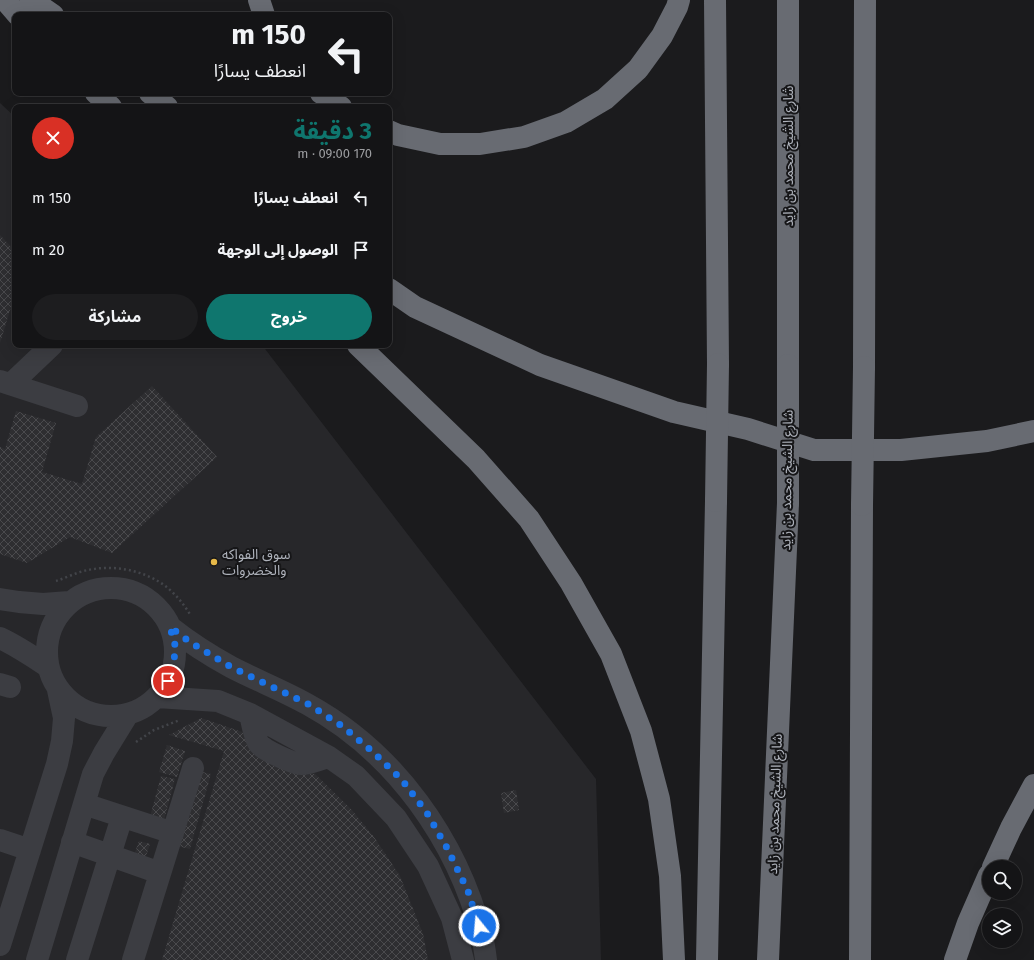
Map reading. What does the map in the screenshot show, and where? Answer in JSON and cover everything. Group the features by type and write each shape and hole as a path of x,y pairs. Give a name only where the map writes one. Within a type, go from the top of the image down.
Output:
{"highway":[{"path":"5,0 15,12"},
{"path":"31,0 49,12"},
{"path":"259,0 263,12"},
{"path":"392,132 440,144 480,144 524,137 566,122 605,99 638,69 662,36 679,0"},
{"path":"707,960 718,364 715,0"},
{"name":"شارع الشيخ محمد بن زايد","path":"768,960 788,503 788,0"},
{"path":"860,960 865,0"},
{"path":"99,96 108,104"},
{"path":"154,96 163,104"},
{"path":"325,96 337,104"},
{"path":"392,291 415,307 540,365 674,412 748,429 814,450 901,450 987,441 1034,431"},
{"path":"361,348 476,459 529,519 571,583 611,654 641,731 659,799 670,876 674,960"},
{"path":"996,860 1011,828 1034,785"},
{"path":"955,960 968,923 982,891"}],"street":[{"path":"6,383 48,348"},
{"path":"6,383 77,406"},
{"path":"0,945 57,764 62,741 64,718 58,690 47,666 46,648 49,631 57,615 69,602 84,593 100,588 118,588 129,590 149,600 162,612 170,627 175,645 174,664 168,681 157,697 144,707 128,714 108,716 89,713 72,703 58,690"},
{"path":"0,599 43,604 69,602"},
{"path":"170,627 190,642 231,667 308,704 342,726 373,752 402,780 427,813 447,848 468,891 482,937 486,960"},
{"path":"0,638 28,653 47,666"},
{"path":"157,697 218,701 250,714 329,757 356,776 396,818 428,866 452,918 463,960"},
{"path":"37,960 93,774 128,714"},
{"path":"133,960 193,768"},
{"path":"84,804 173,833"},
{"path":"77,960 122,817"},
{"path":"0,840 30,850"},
{"path":"72,842 160,873"}],"shaded area":[{"name":"سوق الفواكه والخضروات","path":"0,103 12,114 12,348 264,348 596,779 601,960 0,960"}],"building":[{"path":"0,235 12,248 12,304 0,343"},
{"path":"152,386 217,457 112,553 70,537 27,563 0,554 0,447 5,449 16,411 56,423 42,472 82,484 96,437"},
{"path":"201,718 254,736 254,754 315,774 351,809 374,837 400,876 423,934 428,960 162,960 224,751 169,735"},
{"path":"167,745 185,751 177,777 159,772"},
{"path":"198,771 211,774 190,849 177,846"},
{"path":"161,776 175,779 164,820 150,817"},
{"path":"516,790 519,810 504,813 501,793"},
{"path":"139,841 150,844 144,862 133,858"}],"place":[{"name":"سوق الفواكه والخضروات","path":"214,562"}],"route":[{"path":"168,681 174,664 175,645 170,627 190,642 231,667 308,704 342,726 373,752 402,780 427,813 447,848 468,891 479,926"}]}
